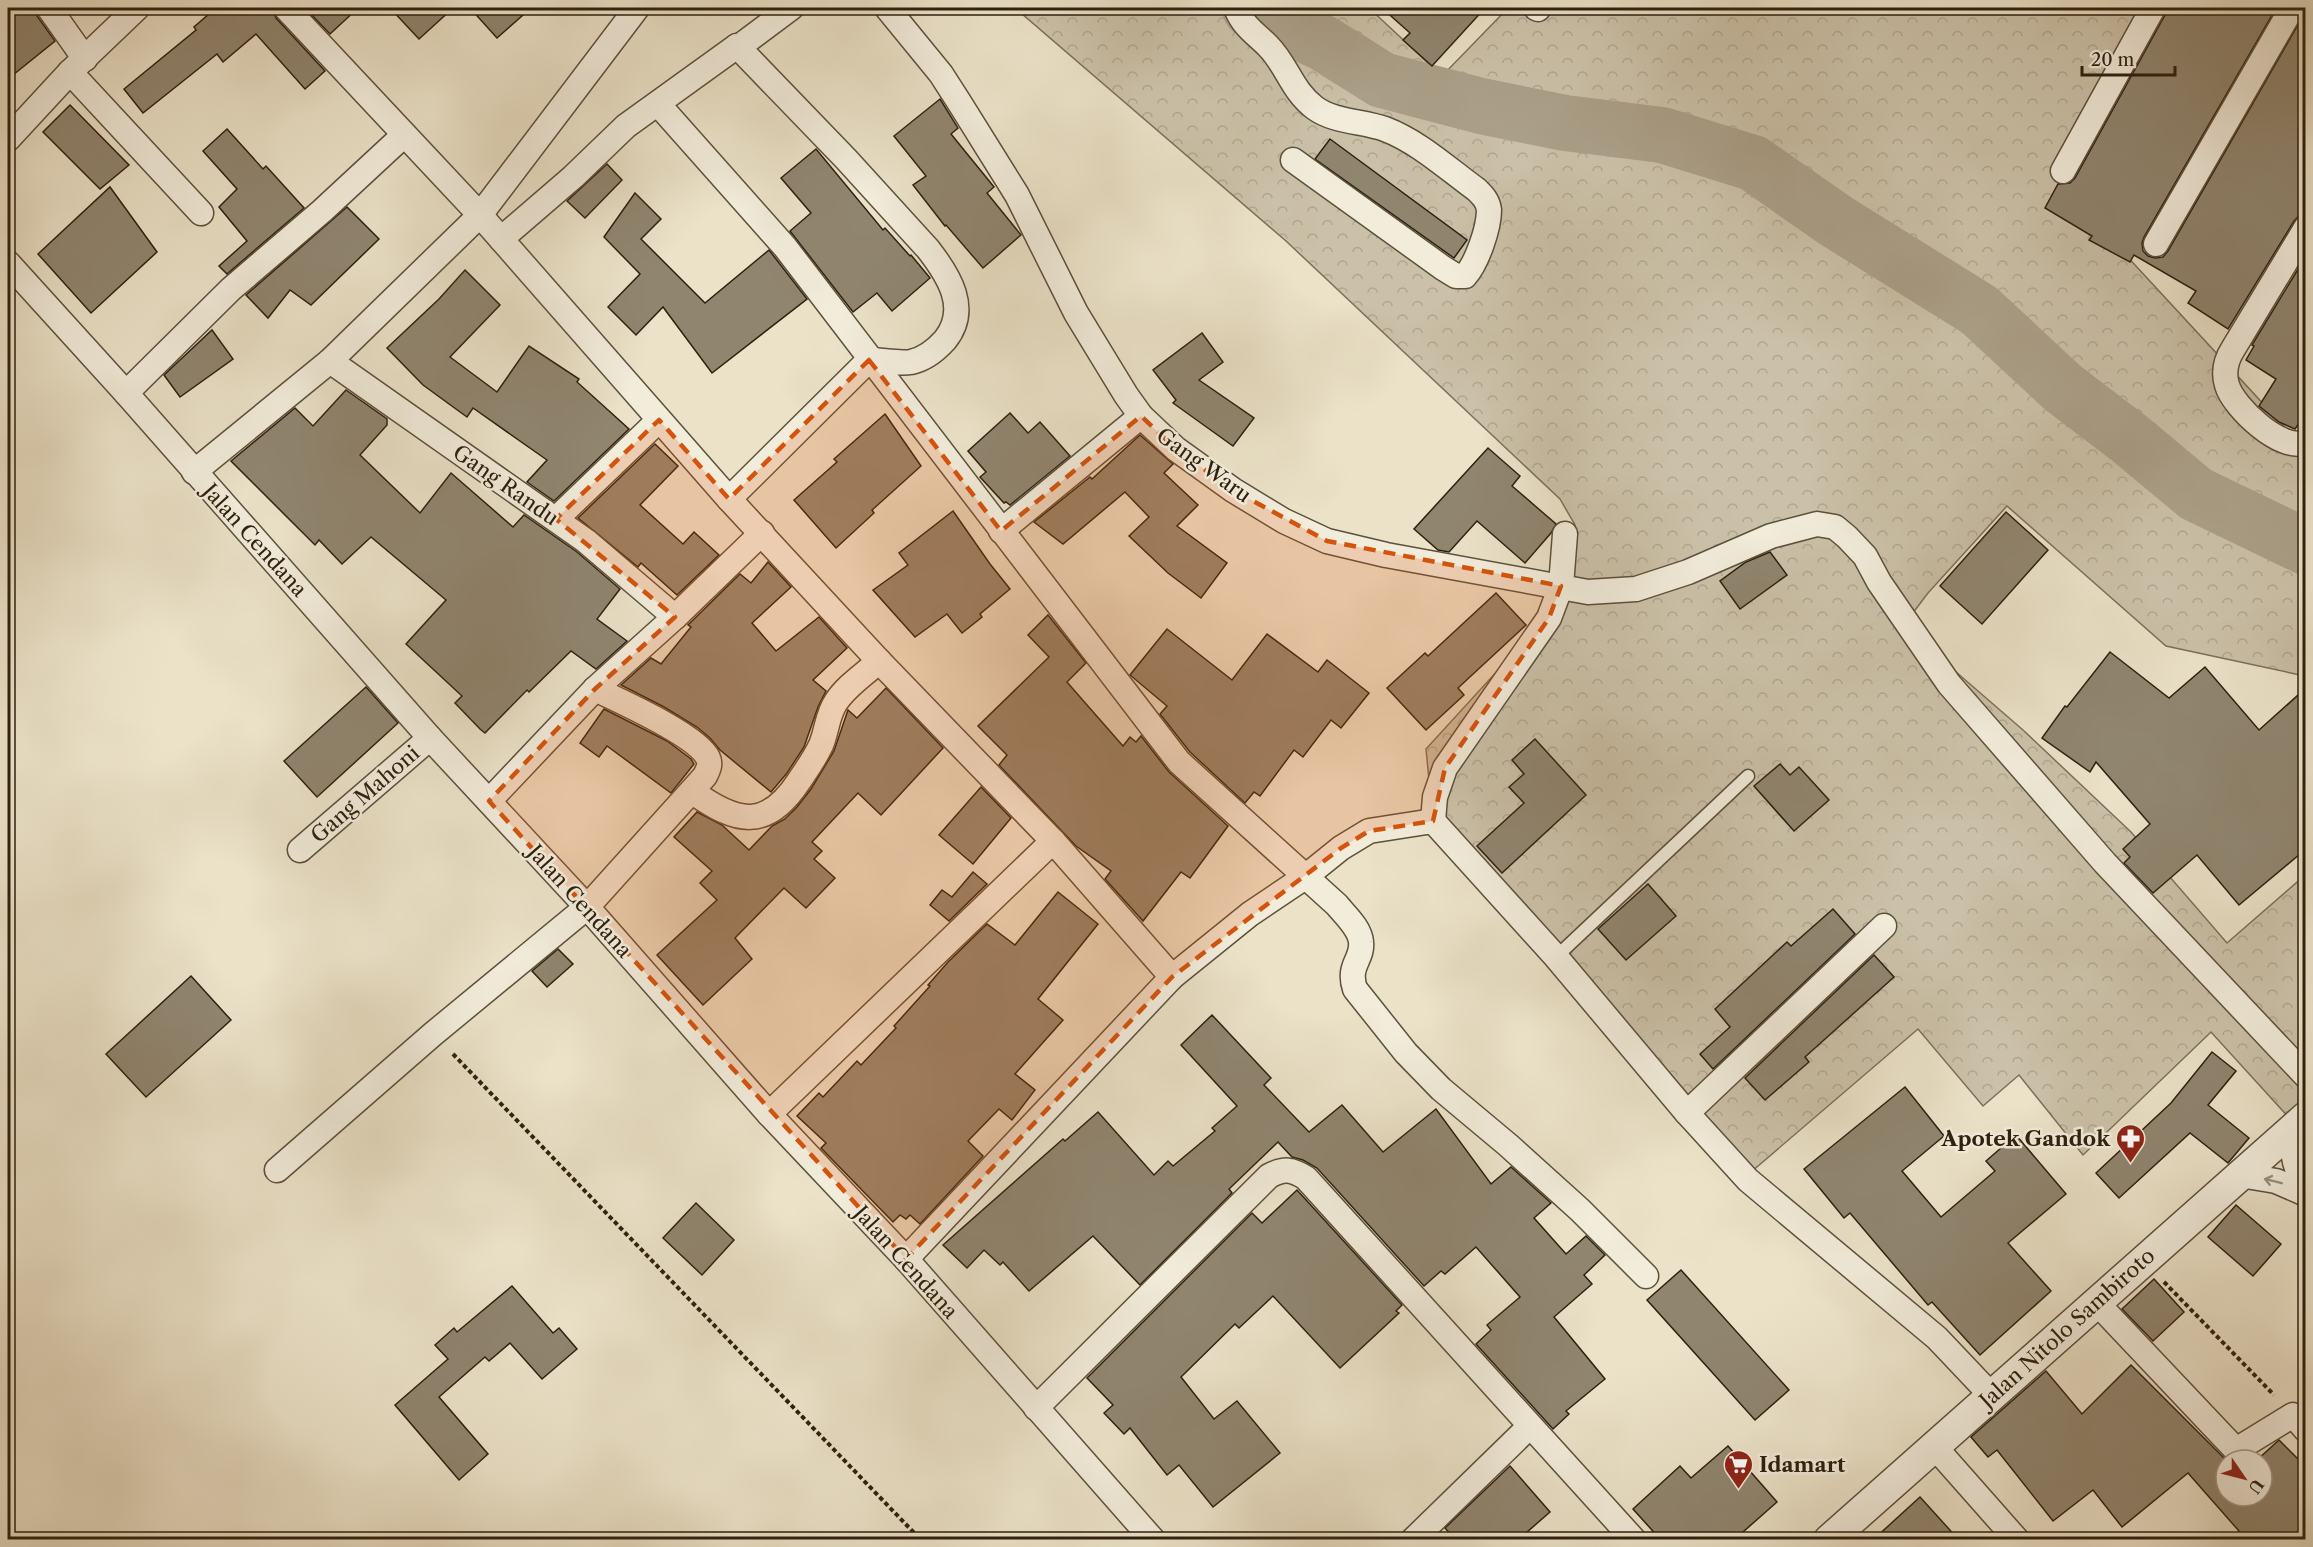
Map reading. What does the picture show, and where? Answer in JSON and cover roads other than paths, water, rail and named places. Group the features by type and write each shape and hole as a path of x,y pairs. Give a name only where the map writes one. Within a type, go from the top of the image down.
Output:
{"street":[{"path":"48,8 78,65 201,213"},
{"path":"8,140 78,65 137,8"},
{"path":"286,8 480,214 729,499 879,661 1053,841 1172,977"},
{"path":"194,472 330,361 480,214 637,8"},
{"path":"501,239 573,177 626,126 790,8"},
{"name":"Gang Waru","path":"887,8 941,75 1017,195 1076,313 1141,416 1176,449 1233,490 1284,520 1327,541 1386,555 1588,592 1636,589 1688,572 1771,536 1817,524 1834,527 1865,556 1949,684 2113,871 2306,1076"},
{"path":"1236,8 1250,31 1268,46 1283,64 1289,79 1302,98 1317,109 1404,137 1486,199 1489,209 1477,257 1471,269 1466,276 1456,276 1293,160"},
{"path":"2063,171 2152,8"},
{"path":"2156,244 2292,8"},
{"path":"729,499 869,360 910,362 927,356 939,347 952,331 958,310 954,290 940,264 902,218 737,46"},
{"path":"658,104 784,247 1179,762 1337,905 1357,929 1361,941 1353,972 1352,980 1355,989 1406,1053 1442,1089 1580,1210 1646,1276"},
{"path":"126,393 231,289 322,211 404,135"},
{"path":"2306,228 2226,360 2225,375 2227,387 2239,406 2259,426 2285,442 2297,445 2306,442"},
{"name":"Jalan Cendana","path":"8,263 126,393 430,738 587,907 770,1114 906,1259 1153,1539"},
{"name":"Gang Randu","path":"330,361 586,541 675,617"},
{"path":"1001,531 1141,416"},
{"path":"556,519 659,420"},
{"path":"489,801 595,689 675,617 762,532"},
{"path":"1565,534 1561,586 1549,618 1445,768 1435,797 1433,820 1556,957 1687,1113 1748,1180 1937,1338 1990,1395"},
{"path":"693,792 715,808 731,814 766,815 778,808 788,798 821,744 834,704 879,661"},
{"path":"277,1170 433,1034 587,907 705,776 710,765 708,757 685,736 646,713 595,689"},
{"name":"Gang Mahoni","path":"300,850 430,738"},
{"path":"906,1259 1172,977 1250,914 1341,848 1369,831 1433,820"},
{"path":"770,1114 1053,841"},
{"path":"1687,1113 1884,926"},
{"path":"2297,1124 2295,1161 2305,1194"},
{"name":"Jalan Nitolo Sambiroto","path":"1828,1539 2297,1124"},
{"path":"1036,1408 1269,1176 1281,1170 1295,1171 1306,1178 1634,1539"},
{"path":"2240,1175 2276,1181 2305,1194"},
{"path":"2096,1302 2236,1450 2300,1422"},
{"path":"1413,1539 1530,1426"},
{"path":"1934,1446 2017,1539"}],"lane":[{"path":"1556,957 1748,776"}],"waterway":[{"path":"1250,9 1323,43 1382,80 1481,106 1565,123 1662,135 1753,163 1836,221 1979,310 2063,388 2130,439 2196,494 2306,547"}],"place":[{"name":"Apotek Gandok","path":"2131,1164"},
{"name":"Idamart","path":"1738,1490"}]}
